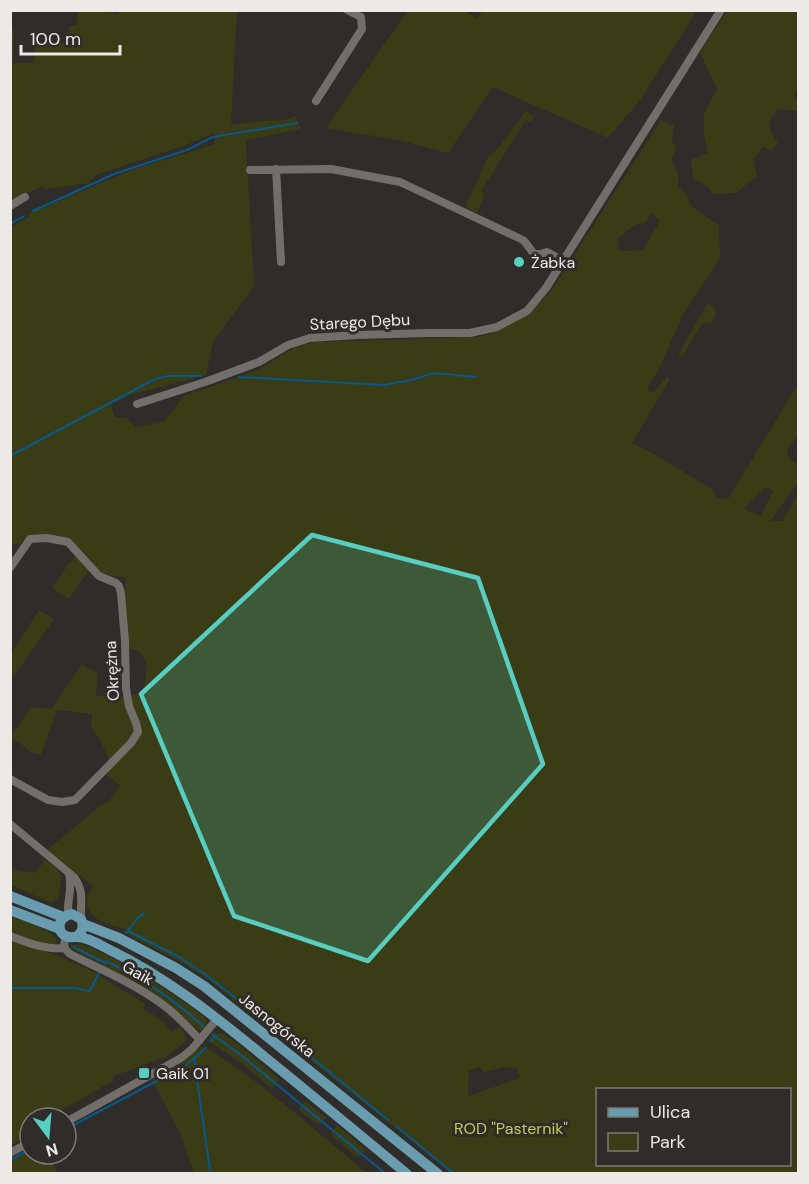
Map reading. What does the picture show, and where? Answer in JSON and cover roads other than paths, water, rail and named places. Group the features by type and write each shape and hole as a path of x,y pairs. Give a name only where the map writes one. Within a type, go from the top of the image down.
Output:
{"main road":[{"path":"10,896 66,916 76,915 82,921 82,931 67,938 60,922 66,916"},
{"name":"Jasnogórska","path":"10,910 67,938 95,943 143,967 176,988 407,1173"},
{"name":"Jasnogórska","path":"82,921 176,968 204,986 438,1173"},
{"path":"372,1144 384,1130"}],"street":[{"path":"316,101 362,29 361,17 347,10"},
{"name":"Starego Dębu","path":"137,404 259,362 288,345 310,338 470,333 497,327 528,311 546,288 721,10"},
{"path":"276,169 281,262"},
{"path":"250,170 331,169 400,182 523,240 534,254 547,252 558,258 564,258"},
{"path":"10,206 25,197"},
{"name":"Okrężna","path":"10,568 30,538 47,538 68,542 99,576 119,586 126,641 126,688 129,706 138,732 131,743 75,800 62,802 48,800 10,779"},
{"path":"10,824 74,877 82,893 82,921"},
{"path":"66,916 71,887 69,872"},
{"path":"10,936 54,949 67,938"},
{"name":"Gaik","path":"67,938 70,954 161,1003 200,1040"},
{"path":"78,1115 181,1058 217,1019"}],"waterway":[{"path":"33,211 114,174 187,150 213,137 297,123"},
{"path":"10,224 24,216"},
{"path":"239,377 384,385 434,373 476,377"},
{"path":"10,456 155,379 168,376 201,376"},
{"path":"126,933 144,913"},
{"path":"128,931 179,957 206,975 388,1120"},
{"path":"74,947 105,963"},
{"path":"106,961 157,990 203,1026"},
{"path":"10,988 75,988 89,991 99,973"},
{"path":"212,1034 386,1174"},
{"path":"211,1041 215,1036"},
{"path":"78,1123 185,1066 206,1048"},
{"path":"194,1059 210,1170"},
{"path":"396,1126 454,1174"},
{"path":"10,1160 18,1156"}],"place":[{"name":"Żabka","path":"519,262"},
{"name":"Gaik 01","path":"144,1073"}],"park label":[{"name":"ROD \"Pasternik\"","path":"511,1128"}]}
